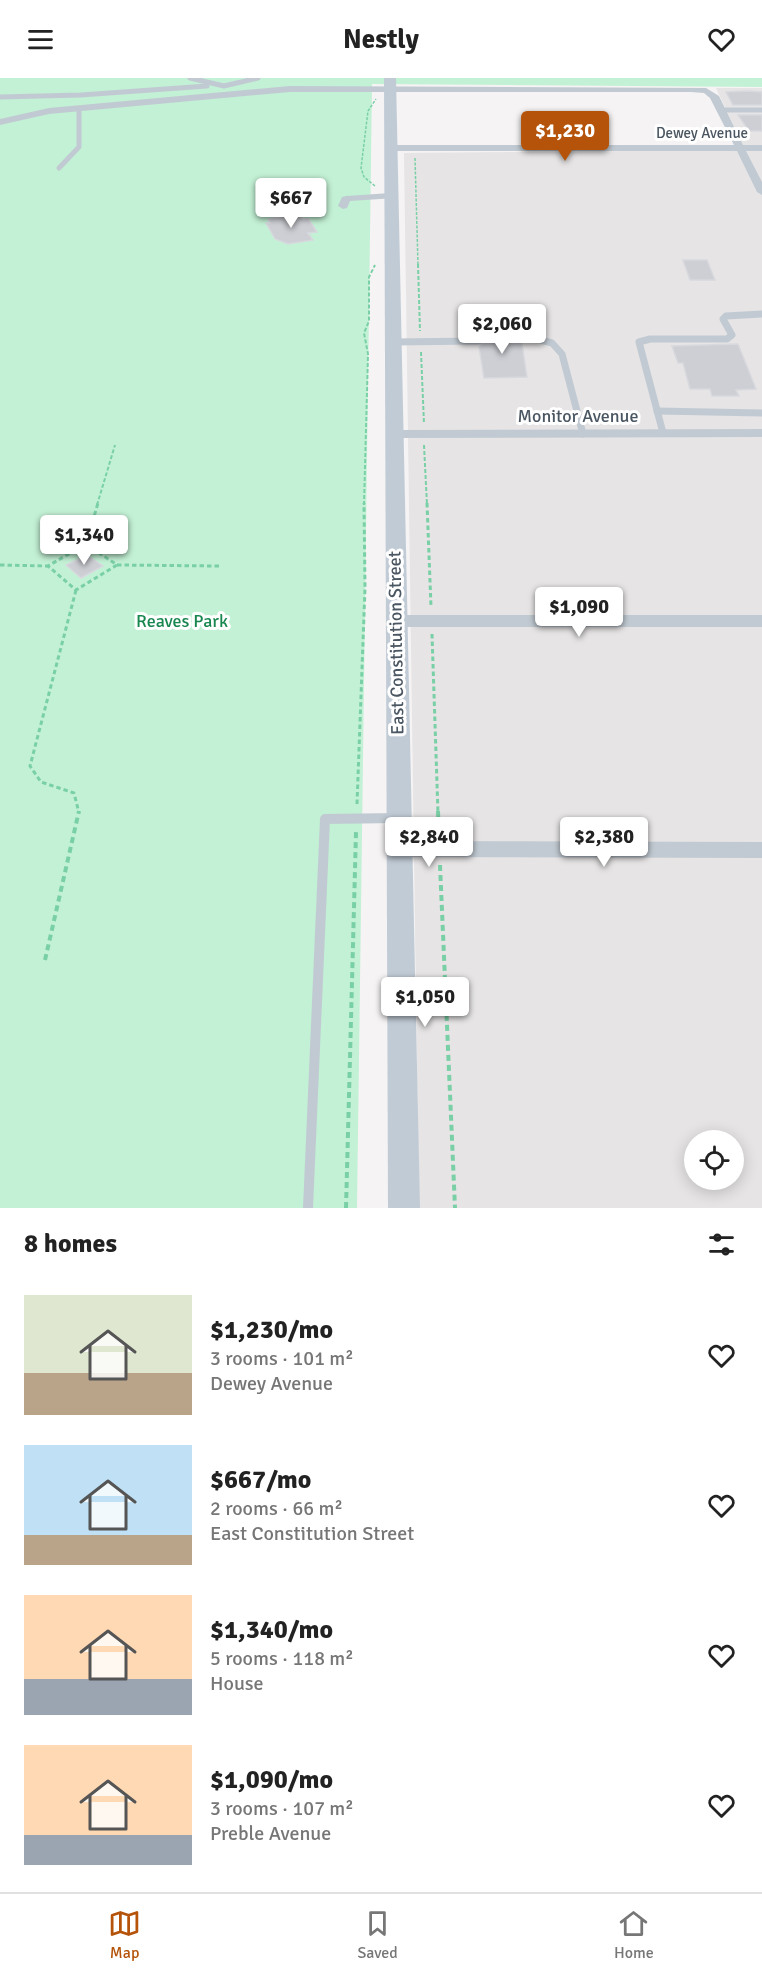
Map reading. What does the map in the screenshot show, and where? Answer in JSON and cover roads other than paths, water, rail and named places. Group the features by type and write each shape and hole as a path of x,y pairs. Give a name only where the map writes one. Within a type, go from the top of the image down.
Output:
{"main road":[{"name":"East Constitution Street","path":"386,85 391,148 385,196 393,342 404,1208"}],"street":[{"path":"0,122 34,113 260,91 386,85 681,88 706,91 714,96 762,192"},
{"name":"Dewey Avenue","path":"391,148 762,148"},
{"path":"343,206 346,200 351,198 385,196"},
{"name":"Monitor Avenue","path":"394,434 762,433"},
{"path":"396,621 762,621"},
{"path":"399,849 762,850"}],"lane":[{"path":"190,78 207,86"},
{"path":"0,97 234,85 258,78"},
{"path":"59,168 79,147 79,109"},
{"path":"721,110 762,110"},
{"path":"663,433 639,342 650,339 727,339 732,335 723,319 726,316 762,314"},
{"path":"529,337 552,343 562,354 583,434"},
{"path":"393,342 478,341"},
{"path":"657,411 762,413"},
{"path":"308,1208 325,819 399,818"}],"park label":[{"name":"Reaves Park","path":"182,621"}]}
